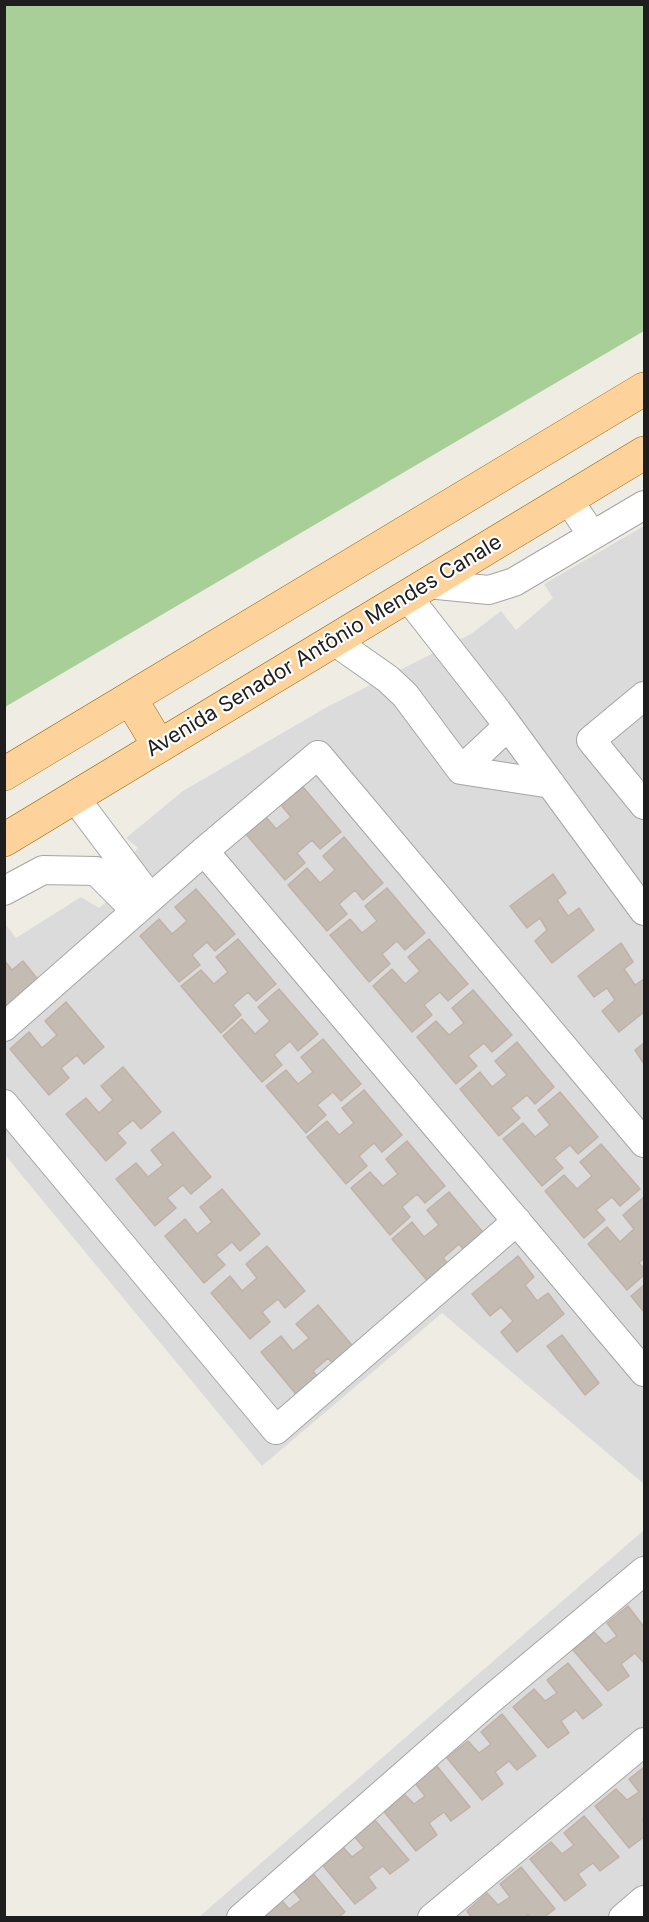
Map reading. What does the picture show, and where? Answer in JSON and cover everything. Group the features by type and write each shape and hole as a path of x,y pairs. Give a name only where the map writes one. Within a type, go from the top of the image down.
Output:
{"main road":[{"path":"4,774 645,389"},
{"name":"Avenida Senador Antônio Mendes Canale","path":"4,840 645,453"},
{"path":"130,698 159,746"}],"street":[{"path":"568,499 592,535"},
{"path":"417,590 489,590 514,582 645,505"},
{"path":"417,590 508,726 645,911"},
{"path":"334,640 388,679 405,695 461,770 550,784"},
{"path":"645,696 591,740 645,805"},
{"path":"461,770 508,726"},
{"path":"4,1027 204,851 318,755 645,1143"},
{"path":"75,798 143,905"},
{"path":"204,851 645,1372"},
{"path":"4,891 43,870 96,871 143,905"},
{"path":"4,1104 276,1430 517,1221"},
{"path":"241,1917 485,1704 641,1582"},
{"path":"432,1917 645,1742"},
{"path":"623,1917 645,1900"}],"shaded area":[{"path":"644,526 644,1484 442,1313 262,1466 5,1155 4,922 16,938 81,897 99,908 134,878 131,856 138,848 126,838 183,791 327,707 471,634 501,611 516,630 553,598 544,584"},
{"path":"644,1530 644,1917 199,1917"}],"green space":[{"path":"4,5 644,5 644,331 5,707"}],"building":[{"path":"303,787 341,832 320,849 312,840 297,853 305,863 285,880 246,834 266,817 276,829 291,817 281,805"},
{"path":"344,837 383,883 363,900 355,890 339,904 347,914 327,931 288,885 307,868 320,883 335,870 323,856"},
{"path":"553,874 566,893 557,900 568,916 579,908 594,930 552,963 535,941 547,930 540,918 527,928 510,906"},
{"path":"387,888 425,933 405,950 397,941 382,954 390,964 369,982 330,935 350,919 362,933 377,921 365,906"},
{"path":"196,889 235,934 215,951 207,942 192,955 200,965 179,982 140,936 159,919 172,934 187,921 175,907"},
{"path":"238,939 276,984 256,1001 248,992 233,1005 241,1015 221,1033 181,986 201,970 214,984 228,972 216,957"},
{"path":"429,939 468,984 448,1001 440,992 424,1005 432,1015 412,1032 373,986 392,969 405,984 420,971 408,957"},
{"path":"621,943 633,962 624,969 635,985 644,979 644,1012 619,1032 602,1011 615,1000 607,988 594,997 578,976"},
{"path":"4,960 12,970 23,961 40,982 4,1011"},
{"path":"279,989 318,1034 298,1051 290,1041 274,1055 282,1065 262,1082 223,1036 242,1019 255,1034 270,1021 258,1007"},
{"path":"473,990 512,1035 492,1052 484,1043 468,1056 477,1066 456,1084 417,1037 436,1021 449,1035 464,1023 452,1008"},
{"path":"66,1002 104,1047 84,1064 77,1055 61,1068 69,1078 49,1095 10,1049 29,1032 42,1048 57,1035 45,1021"},
{"path":"323,1039 361,1084 341,1101 333,1092 317,1105 326,1115 306,1133 266,1086 286,1070 298,1084 313,1072 301,1057"},
{"path":"517,1042 554,1087 535,1104 527,1095 511,1108 520,1118 499,1136 460,1089 480,1072 492,1087 507,1075 495,1061"},
{"path":"644,1043 644,1064 635,1050"},
{"path":"123,1067 161,1112 141,1129 133,1120 117,1133 126,1143 106,1161 66,1114 86,1098 99,1113 113,1100 101,1086"},
{"path":"364,1090 402,1135 382,1152 374,1143 359,1156 367,1166 346,1184 307,1137 327,1121 339,1135 354,1123 342,1108"},
{"path":"560,1092 598,1137 578,1154 570,1145 554,1158 563,1168 542,1186 503,1139 523,1123 535,1137 550,1125 538,1110"},
{"path":"173,1132 211,1177 191,1194 183,1185 167,1198 176,1208 155,1226 116,1179 136,1163 148,1177 163,1165 151,1150"},
{"path":"407,1141 445,1186 425,1203 417,1194 402,1207 410,1217 390,1235 351,1188 370,1172 383,1186 398,1174 386,1159"},
{"path":"601,1144 640,1189 620,1206 612,1197 596,1210 605,1220 584,1238 545,1191 564,1175 577,1189 592,1176 580,1162"},
{"path":"222,1189 260,1234 240,1251 232,1242 216,1255 225,1265 204,1283 165,1236 185,1219 197,1234 212,1222 200,1207"},
{"path":"449,1192 487,1237 467,1254 459,1244 443,1258 452,1268 431,1285 392,1239 412,1222 424,1237 439,1225 427,1210"},
{"path":"644,1197 644,1258 639,1263 644,1269 644,1275 627,1290 588,1244 607,1227 620,1242 634,1229 623,1215"},
{"path":"267,1246 305,1291 285,1308 278,1299 262,1312 270,1322 250,1339 211,1293 230,1276 242,1291 257,1278 246,1264"},
{"path":"518,1256 534,1277 525,1285 537,1301 548,1293 564,1314 517,1352 501,1332 513,1321 501,1307 490,1316 472,1294"},
{"path":"644,1285 644,1312 631,1296"},
{"path":"318,1305 356,1350 336,1367 328,1358 313,1371 321,1381 300,1399 261,1352 281,1336 293,1351 309,1338 296,1324"},
{"path":"562,1335 599,1383 585,1395 547,1346"},
{"path":"628,1606 644,1627 644,1661 635,1653 621,1664 629,1676 608,1691 573,1650 594,1632 605,1644 617,1636 607,1623"},
{"path":"568,1663 602,1705 583,1719 576,1710 561,1721 569,1733 548,1748 513,1707 534,1689 545,1701 557,1693 547,1680"},
{"path":"502,1714 536,1756 517,1770 509,1761 495,1772 503,1784 482,1800 447,1758 468,1741 479,1753 491,1744 481,1732"},
{"path":"436,1765 470,1807 451,1821 444,1812 429,1823 437,1835 416,1851 382,1809 402,1792 414,1804 425,1796 415,1783"},
{"path":"644,1767 644,1819 642,1820 644,1837 629,1848 595,1806 616,1789 627,1800 639,1792 629,1779"},
{"path":"584,1816 619,1857 600,1871 593,1863 578,1874 586,1885 565,1901 530,1859 551,1842 562,1854 574,1845 564,1833"},
{"path":"374,1819 409,1860 390,1874 383,1866 368,1877 376,1888 355,1904 320,1862 341,1845 352,1857 364,1848 354,1836"},
{"path":"521,1867 555,1909 543,1918 531,1918 528,1914 524,1918 472,1918 467,1911 487,1893 498,1905 510,1897 500,1884"},
{"path":"311,1871 345,1912 338,1918 260,1918 278,1896 289,1909 301,1900 291,1888"}]}
